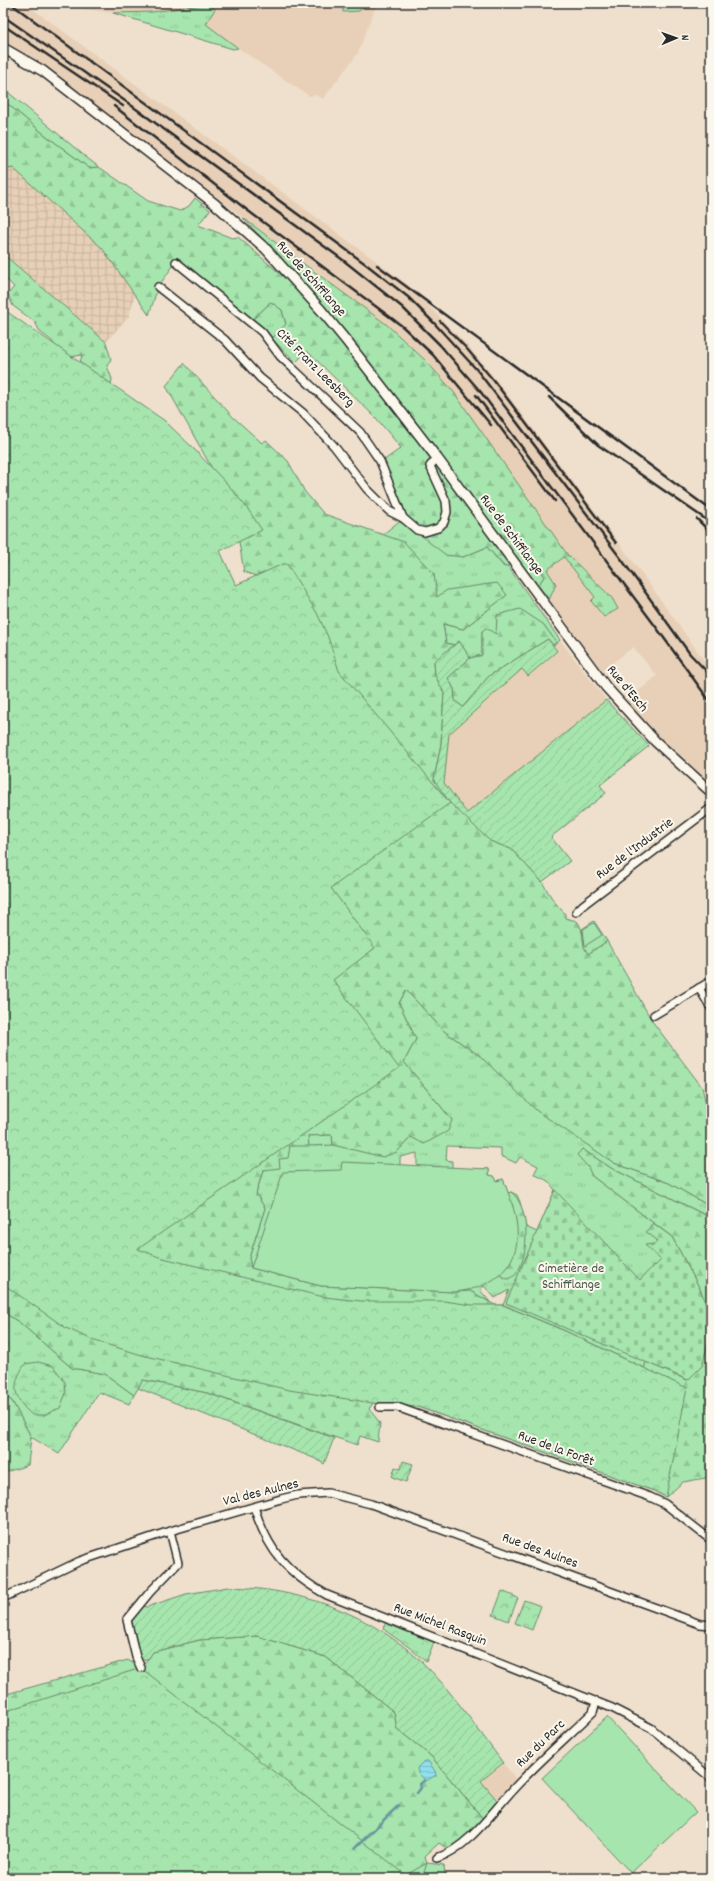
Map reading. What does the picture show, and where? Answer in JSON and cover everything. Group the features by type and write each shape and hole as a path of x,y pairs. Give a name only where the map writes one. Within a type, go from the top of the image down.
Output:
{"street":[{"name":"Rue de Schifflange","path":"3,48 29,62 49,76 215,204 256,240 321,310 437,458 536,592"},
{"name":"Cité Franz Leesberg","path":"176,262 262,332 280,356 360,432 380,461 403,518"},
{"name":"Cité Franz Leesberg","path":"158,287 225,340 260,378 303,413 334,446 367,489 390,511 403,518 417,530 425,532 438,528 444,522 447,512 446,500 430,466 437,458"},
{"name":"Rue d'Esch","path":"536,592 622,705 655,741 711,792"},
{"name":"Rue de l'Industrie","path":"576,912 583,905 711,808"},
{"path":"654,1015 711,981"},
{"path":"698,988 711,1008"},
{"name":"Rue de la Forêt","path":"380,1407 389,1406 408,1411 650,1497 665,1504 711,1540"},
{"name":"Val des Aulnes","path":"3,1598 80,1561 170,1531 254,1507 292,1497 328,1493 359,1501"},
{"name":"Rue des Aulnes","path":"359,1501 371,1504 694,1621 711,1625"},
{"name":"Rue Michel Rasquin","path":"254,1507 268,1541 278,1556 292,1572 309,1585 327,1595 596,1702 651,1728 711,1778"},
{"path":"141,1668 132,1642 127,1620 150,1592 178,1563 170,1531"},
{"name":"Rue du Parc","path":"437,1858 452,1852 501,1805 519,1783 593,1712 596,1702"}],"shaded area":[{"path":"3,3 24,3 406,283 470,348 501,386 637,567 711,670 711,781 709,782 671,749 625,702 657,676 633,647 602,671 549,600 556,584 547,570 564,557 596,597 591,601 603,617 617,609 612,598 567,554 453,391 426,361 386,324 242,217 81,93 33,58 3,42"},
{"path":"57,3 377,3 358,53 323,99 316,95 309,96 238,48 233,49 113,13 69,7"},
{"path":"13,168 102,248 135,295 129,316 106,342 3,254 3,231 7,227 4,224 3,225 3,175 8,169"},
{"path":"560,640 606,700 468,813 444,783 449,734 522,668 528,676 557,651 553,645"},
{"path":"503,1763 519,1783 501,1805 481,1781"}],"green space":[{"path":"289,3 368,3 359,11 343,12 343,6 315,7"},
{"path":"208,4 215,9 206,24 238,48 233,49 113,13 152,12"},
{"path":"3,88 99,167 89,168 45,135 3,100"},
{"path":"3,100 45,135 89,168 99,167 148,201 180,211 189,206 195,198 210,210 198,225 232,238 238,237 285,278 304,264 386,324 426,361 453,391 567,554 612,598 618,609 604,617 591,601 595,597 564,557 547,570 556,584 549,600 538,585 544,577 536,560 521,546 486,525 513,562 505,567 487,547 463,557 446,555 430,543 410,525 383,461 401,448 377,419 307,351 296,362 272,339 286,324 282,310 271,302 253,319 178,259 158,287 149,315 102,248 13,168 8,169 3,175"},
{"path":"242,217 304,264 294,272"},
{"path":"3,254 106,342 111,359 107,366 112,379 108,401 3,475 79,366 82,355 63,358 52,341 40,332 35,322 13,306 8,294 14,287 3,276"},
{"path":"271,302 282,310 286,324 272,339 253,319"},
{"path":"3,309 165,421 229,486 247,508 262,530 220,551 236,585 283,564 287,564 317,613 328,637 339,671 450,803 331,888 375,948 333,980 399,1068 138,1249 159,1257 324,1297 361,1301 444,1301 472,1305 503,1305 565,1331 687,1388 666,1497 654,1491 418,1407 373,1403 289,1390 142,1355 95,1341 66,1328 3,1284"},
{"path":"184,363 233,417 262,443 266,440 288,461 305,492 324,514 404,542 434,574 437,597 447,590 497,583 507,595 463,629 443,624 446,643 454,645 434,662 435,675 444,693 441,744 434,780 490,841 511,849 542,882 553,900 565,914 565,918 577,921 581,929 584,946 588,954 607,941 652,1021 702,1087 708,1114 711,1119 711,1207 669,1183 614,1163 537,1111 480,1056 444,1031 406,990 399,1003 416,1039 404,1062 452,1120 448,1131 424,1144 411,1137 397,1152 383,1157 333,1145 332,1135 309,1136 309,1146 290,1146 288,1158 279,1159 280,1168 263,1170 256,1194 265,1208 249,1258 251,1268 321,1286 455,1292 470,1291 495,1305 503,1305 565,1331 644,1368 646,1362 687,1380 702,1366 711,1331 711,1477 683,1482 666,1497 654,1491 418,1407 373,1403 369,1409 380,1423 378,1442 360,1436 357,1445 207,1393 143,1380 134,1395 105,1374 72,1368 19,1322 3,1312 3,997 277,583 244,572 233,506 166,386"},
{"path":"398,522 410,525 463,557 487,547 504,567 507,565 560,640 557,643 543,624 496,634 482,631 482,655 470,658 459,641 454,645 446,643 443,624 463,629 507,595 436,597 382,535"},
{"path":"497,532 525,550 537,562 544,577 538,585"},
{"path":"520,609 543,624 557,643 553,645 548,639 489,676 463,707 455,701 454,689 448,678 470,658 482,655 482,631 486,628 496,634 497,615"},
{"path":"548,639 557,651 528,676 522,669 449,734 444,783 467,813 606,700 649,746 600,785 606,793 551,837 570,861 542,882 511,849 490,841 450,803 434,780 441,744 444,693 435,675 434,661 459,641 470,658 448,678 454,689 455,701 463,707 489,676"},
{"path":"594,921 607,941 588,954 584,947 582,929"},
{"path":"594,923 602,935 585,946 583,929"},
{"path":"406,990 444,1031 480,1056 501,1075 614,1163 669,1183 711,1207 711,1218 611,1168 582,1149 592,1176 672,1237 711,1316 711,1331 688,1380 647,1363 644,1368 565,1331 503,1305 509,1290 495,1298 484,1286 480,1290 490,1302 470,1291 455,1292 251,1268 249,1258 265,1208 256,1194 263,1170 279,1159 290,1146 308,1136 397,1152 411,1137 452,1120 404,1062 416,1039 399,1003","holes":["447,1146 501,1148 501,1156 516,1163 520,1157 538,1166 534,1174 548,1181 555,1190 537,1232 526,1227 517,1195 511,1192 508,1193 503,1179 497,1181 494,1176 489,1175 489,1169 452,1168 452,1161 446,1160","417,1153 417,1166 400,1166 400,1157"]},
{"path":"332,1135 333,1145 309,1146 308,1136"},
{"path":"582,1149 611,1168 711,1218 711,1316 700,1289 672,1237 592,1176 588,1167 577,1155"},
{"path":"342,1162 489,1169 489,1175 494,1176 497,1181 503,1179 515,1215 517,1235 516,1249 511,1261 504,1271 494,1279 470,1290 455,1292 321,1286 251,1268 283,1172 341,1170"},
{"name":"Cimetière de Schifflange","path":"555,1190 640,1280 654,1265 655,1266 661,1260 645,1245 655,1244 657,1240 646,1232 653,1223 672,1237 700,1289 711,1316 711,1331 702,1366 688,1380 506,1303"},
{"path":"511,1192 522,1208 525,1219 526,1244 521,1266 515,1275 508,1279 503,1278 500,1274 510,1264 516,1221 508,1193"},
{"path":"3,1312 19,1322 72,1368 105,1374 134,1395 129,1404 99,1392 59,1454 31,1437 12,1401 3,1395"},
{"path":"38,1362 53,1366 65,1382 66,1393 60,1408 44,1415 32,1415 21,1403 16,1391 16,1385 25,1364"},
{"path":"143,1380 207,1393 334,1438 324,1464 316,1459 138,1388"},
{"path":"3,1395 12,1401 31,1437 28,1465 3,1473"},
{"path":"403,1461 413,1464 406,1482 392,1477 395,1467 401,1469"},
{"path":"228,1587 259,1589 318,1601 346,1612 373,1626 398,1642 421,1661 442,1683 503,1763 481,1781 501,1805 485,1821 431,1756 397,1729 394,1712 326,1657 257,1636 199,1640 153,1652 149,1658 137,1662 127,1627 139,1605 147,1607 186,1594"},
{"path":"502,1591 518,1598 509,1621 493,1615"},
{"path":"524,1600 541,1606 532,1630 515,1623"},
{"path":"386,1622 434,1642 426,1662 410,1648 383,1629"},
{"path":"257,1636 326,1657 394,1712 397,1729 431,1756 485,1821 452,1852 439,1843 425,1856 427,1863 444,1865 445,1878 3,1878 3,1695 128,1660 141,1668 153,1652 199,1640"},
{"path":"141,1668 406,1875 427,1863 422,1878 3,1878 3,1712"},
{"path":"607,1717 696,1812 631,1873 542,1778"}],"water":[{"path":"424,1761 428,1761 436,1775 426,1781 418,1773 417,1768"}],"waterway":[{"path":"417,1793 421,1788 420,1784 425,1780"},
{"path":"355,1848 399,1805"}],"railway":[{"path":"10,3 367,265 408,297 477,370 622,560 690,654 711,676"},
{"path":"3,16 128,103 343,260 402,307 440,345 480,391 711,703"},
{"path":"3,25 123,106"},
{"path":"114,106 247,210 402,326 433,355 491,425"},
{"path":"377,265 711,510"},
{"path":"440,321 467,349 494,381 616,543"},
{"path":"476,395 555,501"},
{"path":"549,397 598,445 711,523"},
{"path":"697,519 711,533"}]}
